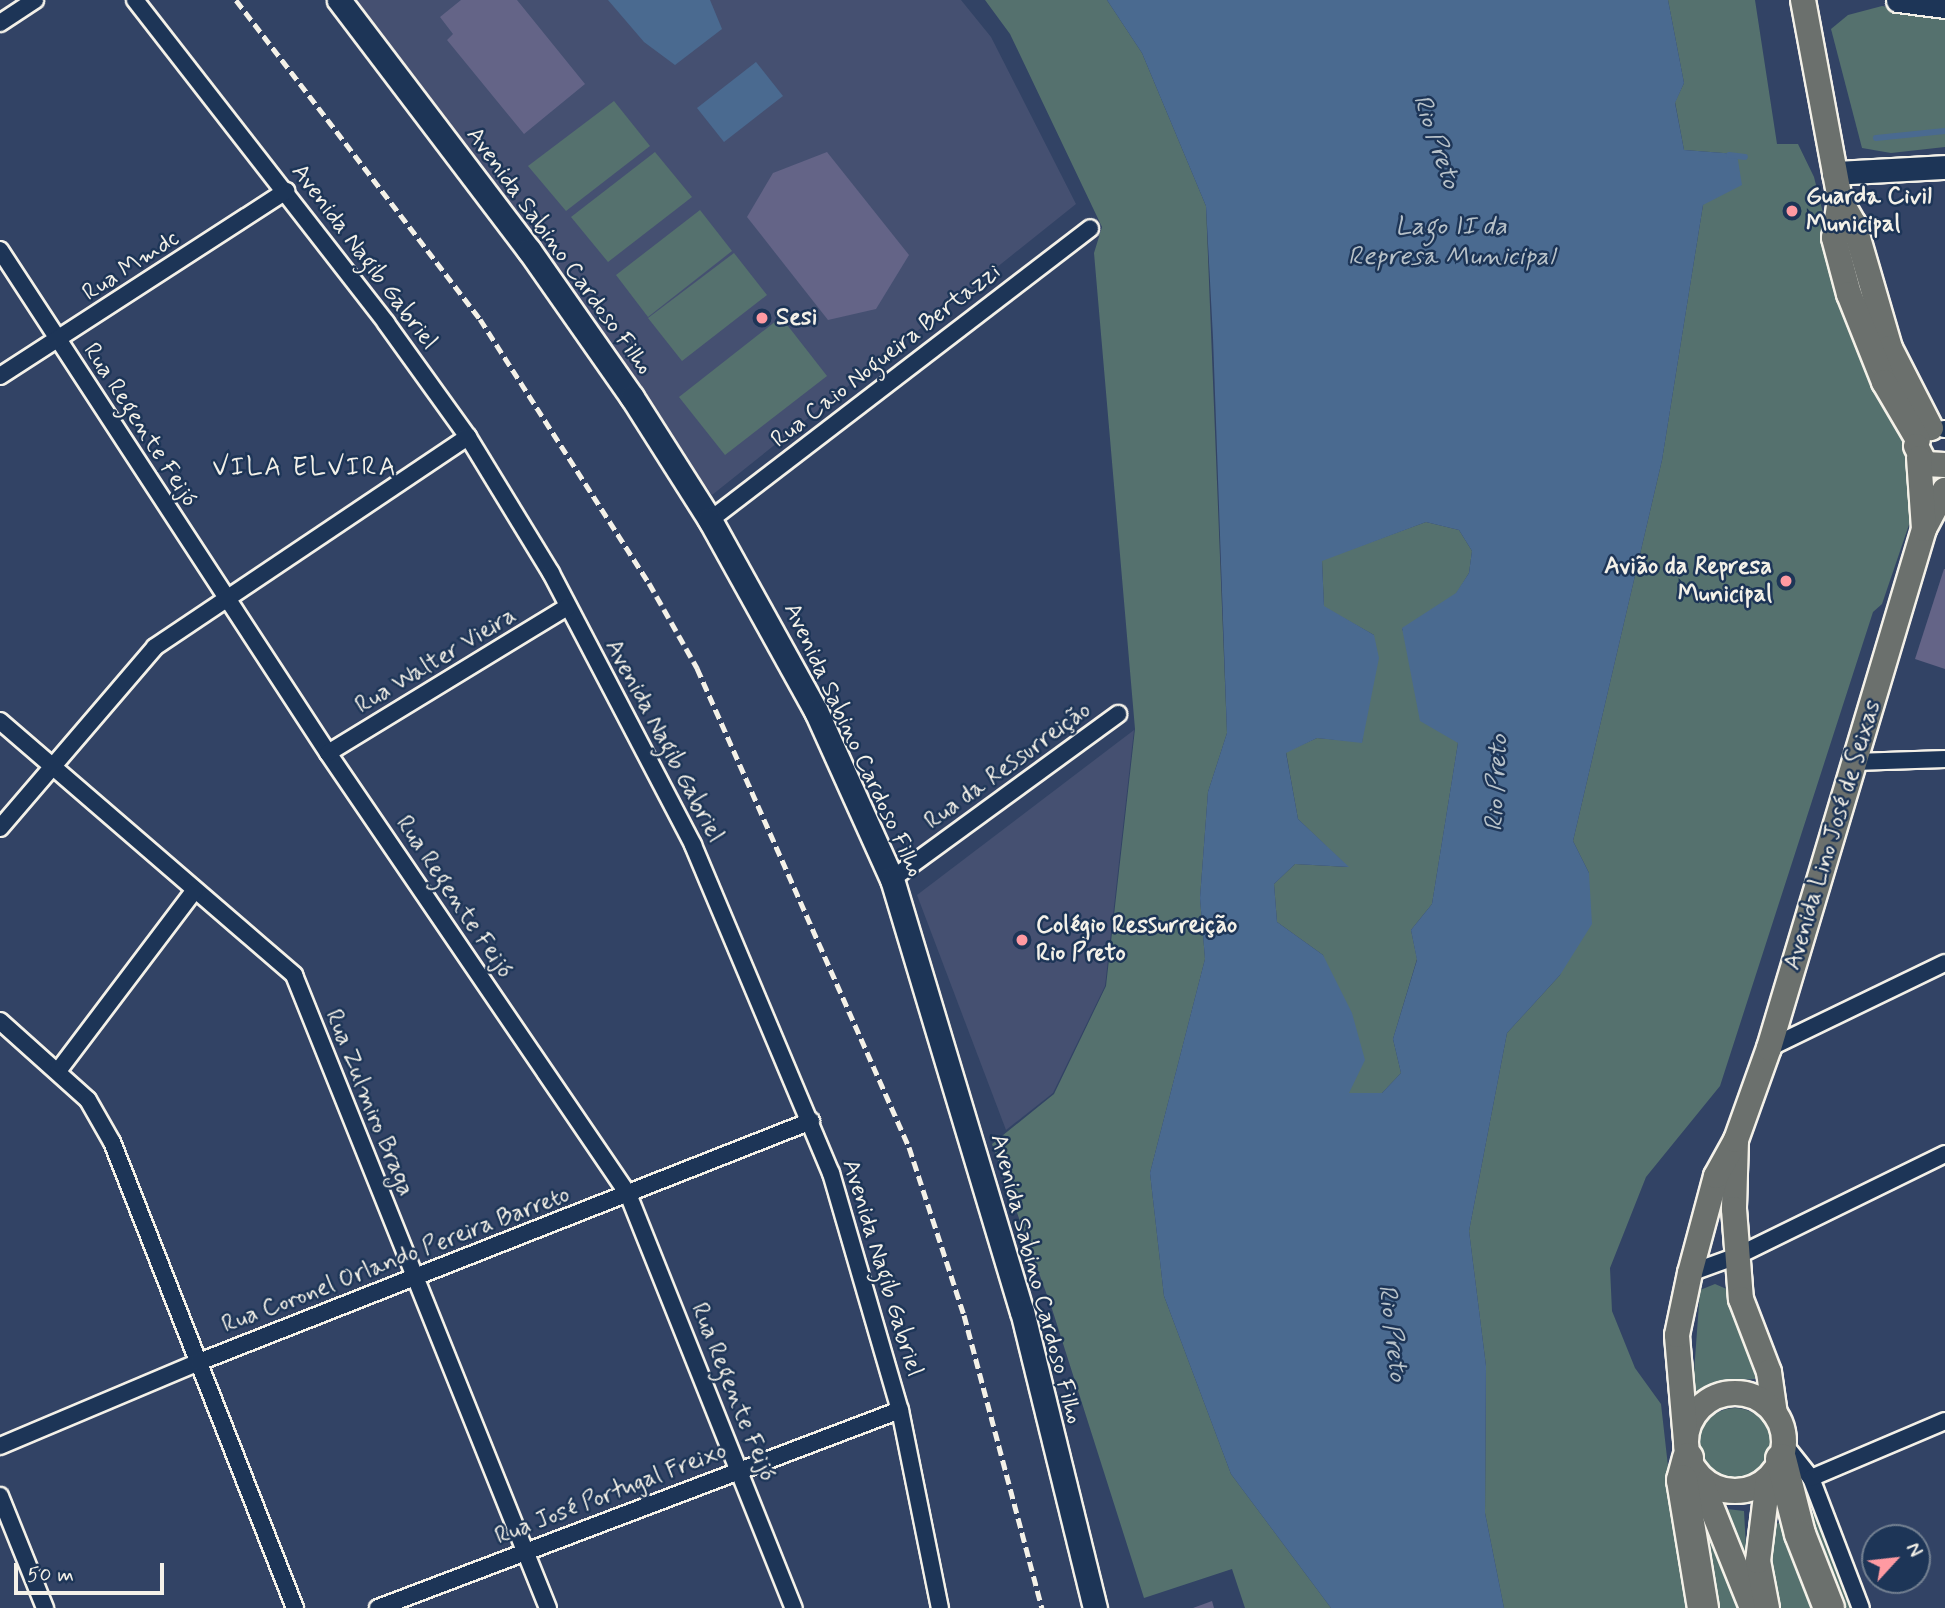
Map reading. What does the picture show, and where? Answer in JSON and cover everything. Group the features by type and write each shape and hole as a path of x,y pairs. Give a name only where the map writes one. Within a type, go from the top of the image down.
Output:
{"highway":[{"path":"1691,1458 1682,1480 1703,1608"},
{"path":"1778,1460 1800,1534 1829,1608"}],"main road":[{"name":"Avenida Sabino Cardoso Filho","path":"339,0 529,250 710,520 816,711 892,880 1022,1311 1095,1608"},
{"name":"Avenida Lino José de Seixas","path":"1752,1608 1691,1458 1677,1335 1690,1273 1716,1176 1736,1140 1769,1048 1924,529 1934,435 1890,348 1854,224 1840,200 1803,0"},
{"path":"1898,0 1945,6"},
{"path":"1834,173 1945,167"},
{"path":"1934,435 1932,467 1945,465"},
{"name":"Avenida Lino José de Seixas","path":"1924,529 1945,490"},
{"name":"Avenida Lino José de Seixas","path":"1736,1140 1737,1256 1741,1299 1769,1373 1776,1414"},
{"path":"1767,1608 1758,1561 1778,1460 1776,1414 1751,1395 1721,1395 1695,1412 1691,1458 1711,1485 1740,1491 1778,1460"}],"street":[{"path":"0,23 35,0"},
{"name":"Avenida Nagib Gabriel","path":"135,0 286,191 468,437 567,607 693,845 811,1121 872,1305 900,1410 940,1608"},
{"name":"Rua Mmdc","path":"0,376 58,341 286,191"},
{"name":"Rua Caio Nogueira Bertazzi","path":"710,520 1090,228"},
{"name":"Rua Regente Feijó","path":"0,250 328,753 628,1194 794,1608"},
{"path":"0,828 155,647 468,437"},
{"name":"Rua Walter Vieira","path":"328,753 567,607"},
{"name":"Rua da Ressurreição","path":"892,880 1118,713"},
{"name":"Rua Zulmiro Braga","path":"0,722 293,975 548,1608"},
{"path":"1855,762 1945,759"},
{"path":"58,1071 195,890"},
{"path":"1769,1048 1945,963"},
{"path":"0,1021 88,1100 112,1142 295,1608"},
{"name":"Rua Coronel Orlando Pereira Barreto","path":"0,1446 199,1362 811,1121"},
{"path":"1690,1273 1737,1256 1945,1154"},
{"name":"Rua José Portugal Freixo","path":"378,1608 739,1468 900,1410"},
{"path":"1811,1478 1945,1422"},
{"path":"1778,1460 1811,1478 1861,1608"},
{"path":"0,1496 45,1608"}],"shaded area":[{"name":"Sesi","path":"349,0 961,0 991,37 1076,204 712,495 537,244"},
{"name":"Colégio Ressurreição Rio Preto","path":"1134,730 1105,986 1053,1093 1006,1130 917,895"}],"green space":[{"path":"985,0 1107,0 1142,53 1206,206 1227,733 1208,792 1200,898 1205,959 1150,1173 1164,1296 1231,1474 1331,1608 1245,1608 1232,1569 1144,1598 1052,1309 992,1144 1054,1094 1106,986 1135,729 1094,253 1102,227 1010,34"},
{"path":"1668,0 1755,0 1777,144 1798,144 1814,177 1858,353 1907,446 1912,516 1882,604 1873,612 1720,1086 1646,1177 1610,1268 1612,1311 1635,1368 1661,1404 1670,1484 1693,1608 1504,1608 1485,1513 1486,1366 1469,1231 1507,1033 1560,975 1589,873 1573,841 1662,460 1703,205 1736,154 1684,150 1675,102 1684,83"},
{"path":"1882,6 1945,16 1945,147 1891,153 1862,148 1831,29 1848,15"},
{"path":"614,101 650,146 566,211 528,166"},
{"path":"655,152 692,197 608,262 571,217"},
{"path":"700,210 732,251 648,317 616,275"},
{"path":"734,253 767,295 682,361 648,318"},
{"path":"781,317 827,376 725,455 679,397"},
{"path":"1426,522 1459,530 1472,551 1469,573 1456,594 1402,629 1458,743 1432,904 1411,930 1417,959 1393,1039 1401,1073 1382,1093 1348,1093 1323,955 1277,922 1274,884 1295,864 1348,867 1298,819 1286,752 1317,738 1362,742 1374,635 1324,607 1322,560"},
{"path":"1715,1284 1729,1290 1756,1379 1724,1381 1692,1400 1700,1290"},
{"path":"1735,1408 1749,1411 1761,1418 1768,1430 1771,1444 1768,1458 1761,1470 1749,1477 1735,1480 1721,1477 1709,1470 1702,1458 1699,1444 1702,1430 1709,1418 1721,1411"},
{"path":"1719,1508 1744,1511 1747,1566"},
{"path":"1801,1511 1817,1513 1853,1608 1837,1608"},
{"path":"1786,1517 1818,1608 1780,1608 1771,1557 1774,1526"},
{"path":"1700,1519 1721,1567 1737,1608 1714,1608"}],"water":[{"path":"608,0 710,0 722,29 675,65 644,42"},
{"name":"Lago II da Represa Municipal","path":"1107,0 1668,0 1684,83 1675,103 1684,150 1737,154 1742,185 1703,205 1662,460 1573,841 1589,873 1592,924 1560,975 1507,1033 1469,1231 1486,1366 1485,1513 1504,1608 1331,1608 1231,1474 1164,1296 1150,1173 1205,959 1200,898 1208,792 1227,733 1206,206 1142,53","holes":["1426,522 1459,530 1472,551 1469,573 1456,593 1402,628 1420,721 1458,743 1432,904 1411,930 1417,960 1393,1039 1401,1073 1382,1093 1349,1093 1365,1060 1352,1013 1323,955 1277,922 1274,884 1295,864 1349,867 1298,819 1286,753 1317,738 1362,743 1379,658 1374,635 1324,606 1322,561"]},
{"path":"756,62 783,96 724,142 697,108"}],"building":[{"path":"461,0 517,0 585,84 524,134 447,40 453,34 440,17"},
{"path":"827,152 909,255 876,309 828,320 747,217 773,173"},
{"path":"1945,569 1945,669 1915,659"},
{"path":"1212,1601 1214,1608 1193,1608"}],"waterway":[{"path":"1876,138 1945,131"},
{"path":"1729,155 1745,157"}],"railway":[{"path":"236,0 480,319 649,583 697,668 909,1147 964,1315 1042,1608"}],"place":[{"name":"Guarda Civil Municipal","path":"1792,211"},
{"name":"Sesi","path":"762,318"},
{"name":"Avião da Represa Municipal","path":"1786,581"},
{"name":"Colégio Ressurreição Rio Preto","path":"1022,940"}],"district":[{"name":"VILA ELVIRA","path":"305,469"}],"water label":[{"name":"Rio Preto","path":"1435,142"},
{"name":"Rio Preto","path":"1498,783"},
{"name":"Rio Preto","path":"1391,1333"}]}
